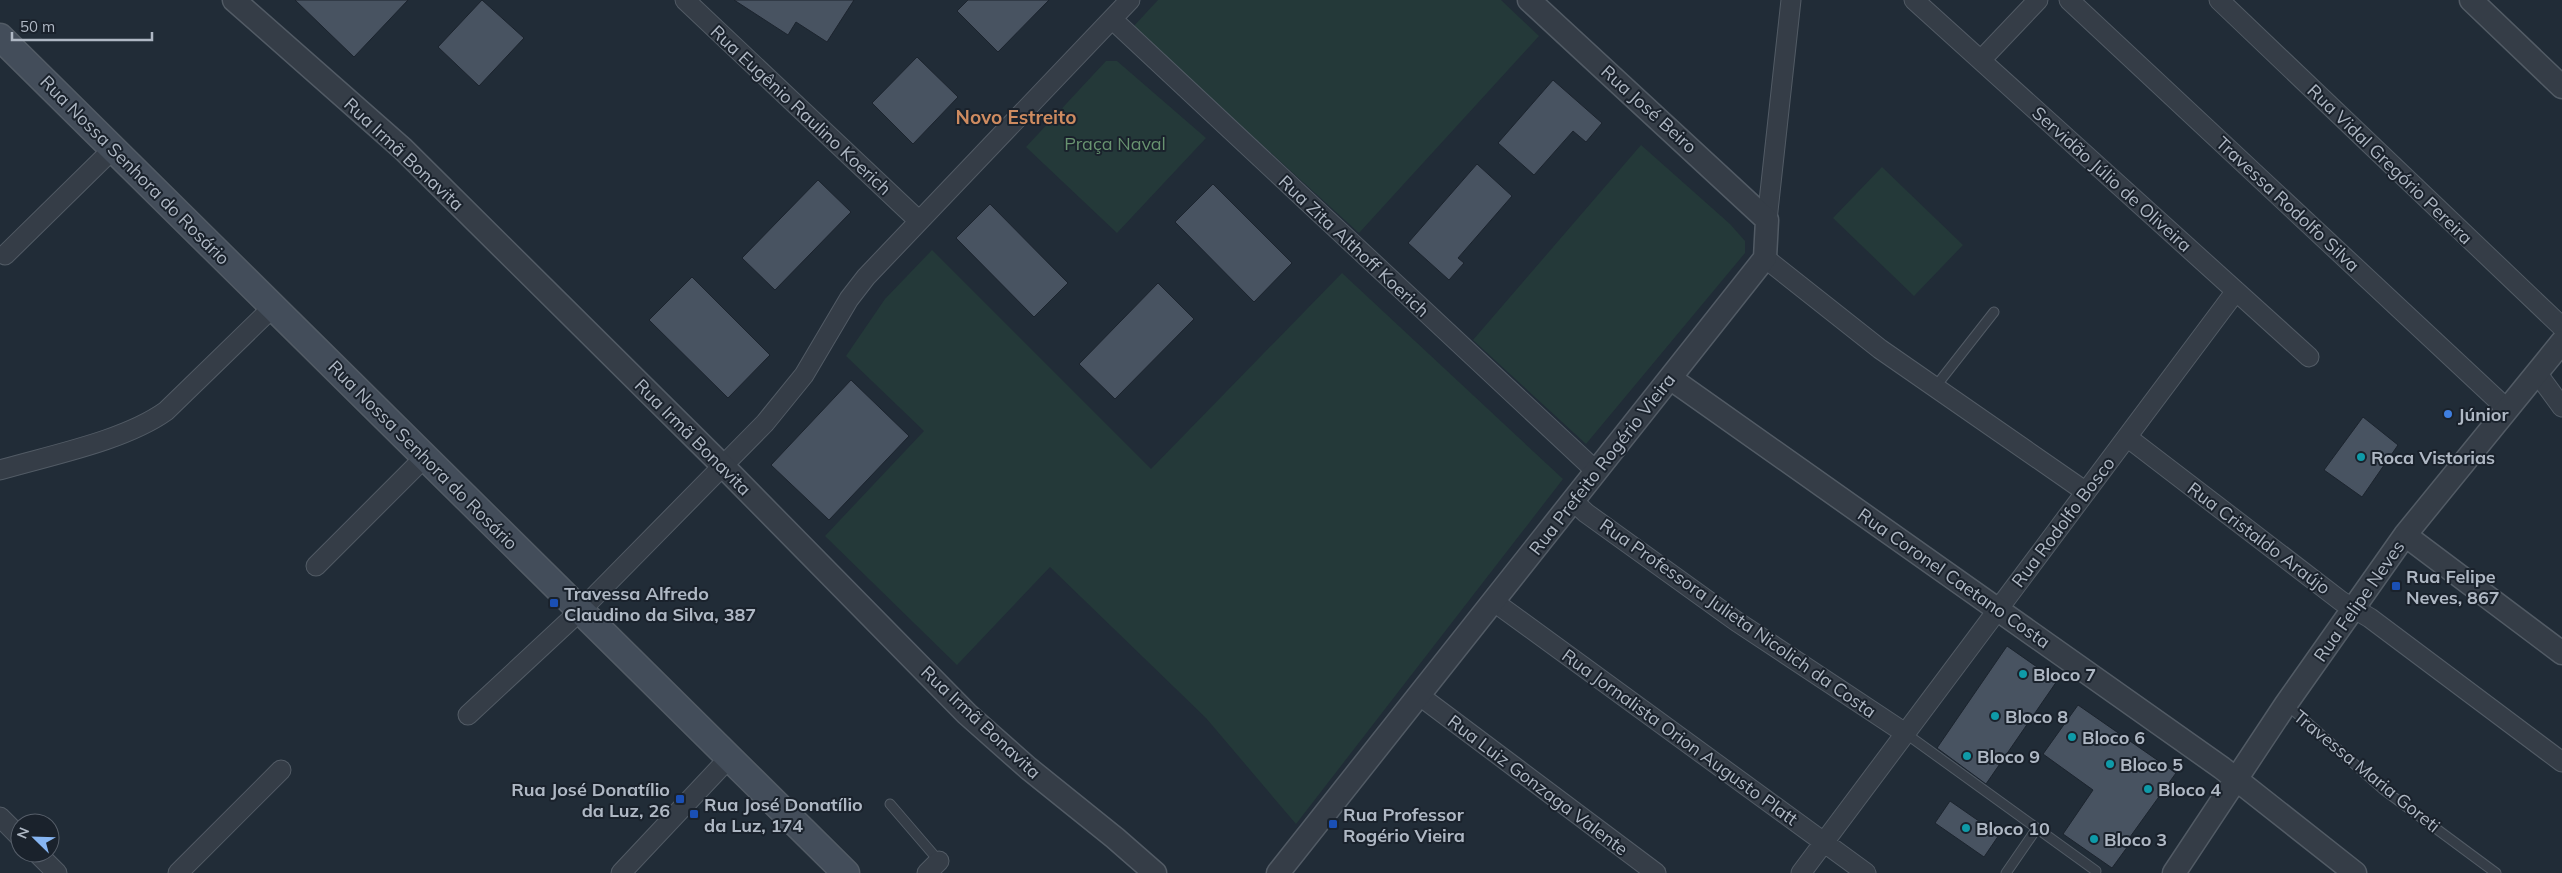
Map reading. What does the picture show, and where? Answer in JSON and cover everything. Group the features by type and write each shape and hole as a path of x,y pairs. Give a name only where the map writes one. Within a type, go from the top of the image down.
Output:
{"main road":[{"name":"Rua Nossa Senhora do Rosário","path":"0,37 846,873"}],"street":[{"name":"Rua Irmã Bonavita","path":"234,0 403,149 723,466 967,714 1028,768 1115,838 1154,873"},
{"name":"Rua Eugênio Raulino Koerich","path":"685,0 918,220"},
{"path":"468,715 581,610 723,466 785,400 804,375 849,299 866,277 918,220 1130,0"},
{"name":"Rua José Beiro","path":"1529,0 1767,220"},
{"name":"Servidão Júlio de Oliveira","path":"1914,0 2309,357"},
{"path":"1981,60 2038,0"},
{"name":"Travessa Rodolfo Silva","path":"2069,0 2508,409"},
{"name":"Rua Vidal Gregório Pereira","path":"2219,0 2562,327"},
{"path":"2471,0 2562,87"},
{"path":"1787,1 1765,258 1880,349 1936,386 2086,492"},
{"name":"Rua Zita Althoff Koerich","path":"1112,19 1597,472"},
{"path":"5,255 113,149"},
{"name":"Rua Prefeito Rogério Vieira","path":"1278,873 1765,258"},
{"name":"Rua Rodolfo Bosco","path":"1801,873 2236,291"},
{"path":"0,470 125,433 149,423 166,411 273,307"},
{"name":"Rua Felipe Neves","path":"2174,873 2353,606 2405,535 2562,342"},
{"path":"2537,373 2562,407"},
{"name":"Rua Coronel Caetano Costa","path":"1670,378 1998,608 2237,780 2355,873"},
{"name":"Rua Cristaldo Araújo","path":"2127,437 2341,601 2353,606 2562,762"},
{"path":"316,566 425,456"},
{"name":"Rua Professora Julieta Nicolich da Costa","path":"1572,500 1586,513 1736,621 1905,733"},
{"path":"2405,535 2562,653"},
{"name":"Rua Jornalista Orion Augusto Platt","path":"1493,601 1866,873"},
{"name":"Rua Luiz Gonzaga Valente","path":"1420,696 1656,873"},
{"path":"621,873 729,758"},
{"path":"178,873 281,770"},
{"path":"0,817 10,827"},
{"path":"46,863 57,873"}],"lane":[{"path":"1936,386 1994,312"},
{"name":"Travessa Maria Goreti","path":"2286,704 2384,790 2496,873"},
{"path":"1905,733 2096,871"},
{"path":"890,804 933,867"},
{"path":"2006,873 2037,828"}],"green space":[{"path":"1158,0 1501,0 1539,36 1359,233 1133,27"},
{"name":"Praça Naval","path":"1106,61 1117,61 1206,138 1117,233 1026,147"},
{"path":"1641,145 1730,224 1745,241 1745,253 1586,444 1473,340"},
{"path":"1882,167 1963,245 1914,296 1833,218"},
{"path":"932,250 1151,469 1342,273 1563,479 1296,824 1206,718 1050,567 957,665 825,536 924,431 846,356 885,299"}],"building":[{"path":"295,0 408,0 354,57"},
{"path":"482,0 524,38 479,86 438,47"},
{"path":"734,0 854,0 827,42 796,22 788,35"},
{"path":"968,0 1049,0 998,52 957,11"},
{"path":"917,57 958,97 913,144 872,103"},
{"path":"1553,80 1602,123 1586,142 1573,131 1534,175 1498,143"},
{"path":"1477,164 1512,196 1458,258 1464,263 1449,280 1408,243"},
{"path":"818,180 851,212 775,290 742,258"},
{"path":"1213,184 1292,263 1254,302 1175,222"},
{"path":"990,204 1068,283 1034,317 956,238"},
{"path":"692,277 770,355 728,398 649,320"},
{"path":"1158,283 1194,319 1115,399 1079,364"},
{"path":"851,380 909,436 829,520 771,465"},
{"name":"Roca Vistorias","path":"2363,417 2398,445 2362,497 2324,470"},
{"path":"2007,646 2057,681 1986,784 1937,748"},
{"path":"2078,705 2176,773 2125,844 2128,846 2112,868 2063,834 2093,790 2043,754"},
{"name":"Bloco 10","path":"1950,801 1999,835 1984,857 1935,823"}],"place":[{"name":"Júnior","path":"2448,414"},
{"name":"Roca Vistorias","path":"2361,457"},
{"name":"Rua Felipe Neves, 867","path":"2396,586"},
{"name":"Travessa Alfredo Claudino da Silva, 387","path":"554,603"},
{"name":"Bloco 7","path":"2023,674"},
{"name":"Bloco 8","path":"1995,716"},
{"name":"Bloco 6","path":"2072,737"},
{"name":"Bloco 9","path":"1967,756"},
{"name":"Bloco 5","path":"2110,764"},
{"name":"Bloco 4","path":"2148,789"},
{"name":"Rua José Donatílio da Luz, 26","path":"680,799"},
{"name":"Rua José Donatílio da Luz, 174","path":"694,814"},
{"name":"Rua Professor Rogério Vieira","path":"1333,824"},
{"name":"Bloco 10","path":"1966,828"},
{"name":"Bloco 3","path":"2094,839"}],"district":[{"name":"Novo Estreito","path":"1016,117"}]}
